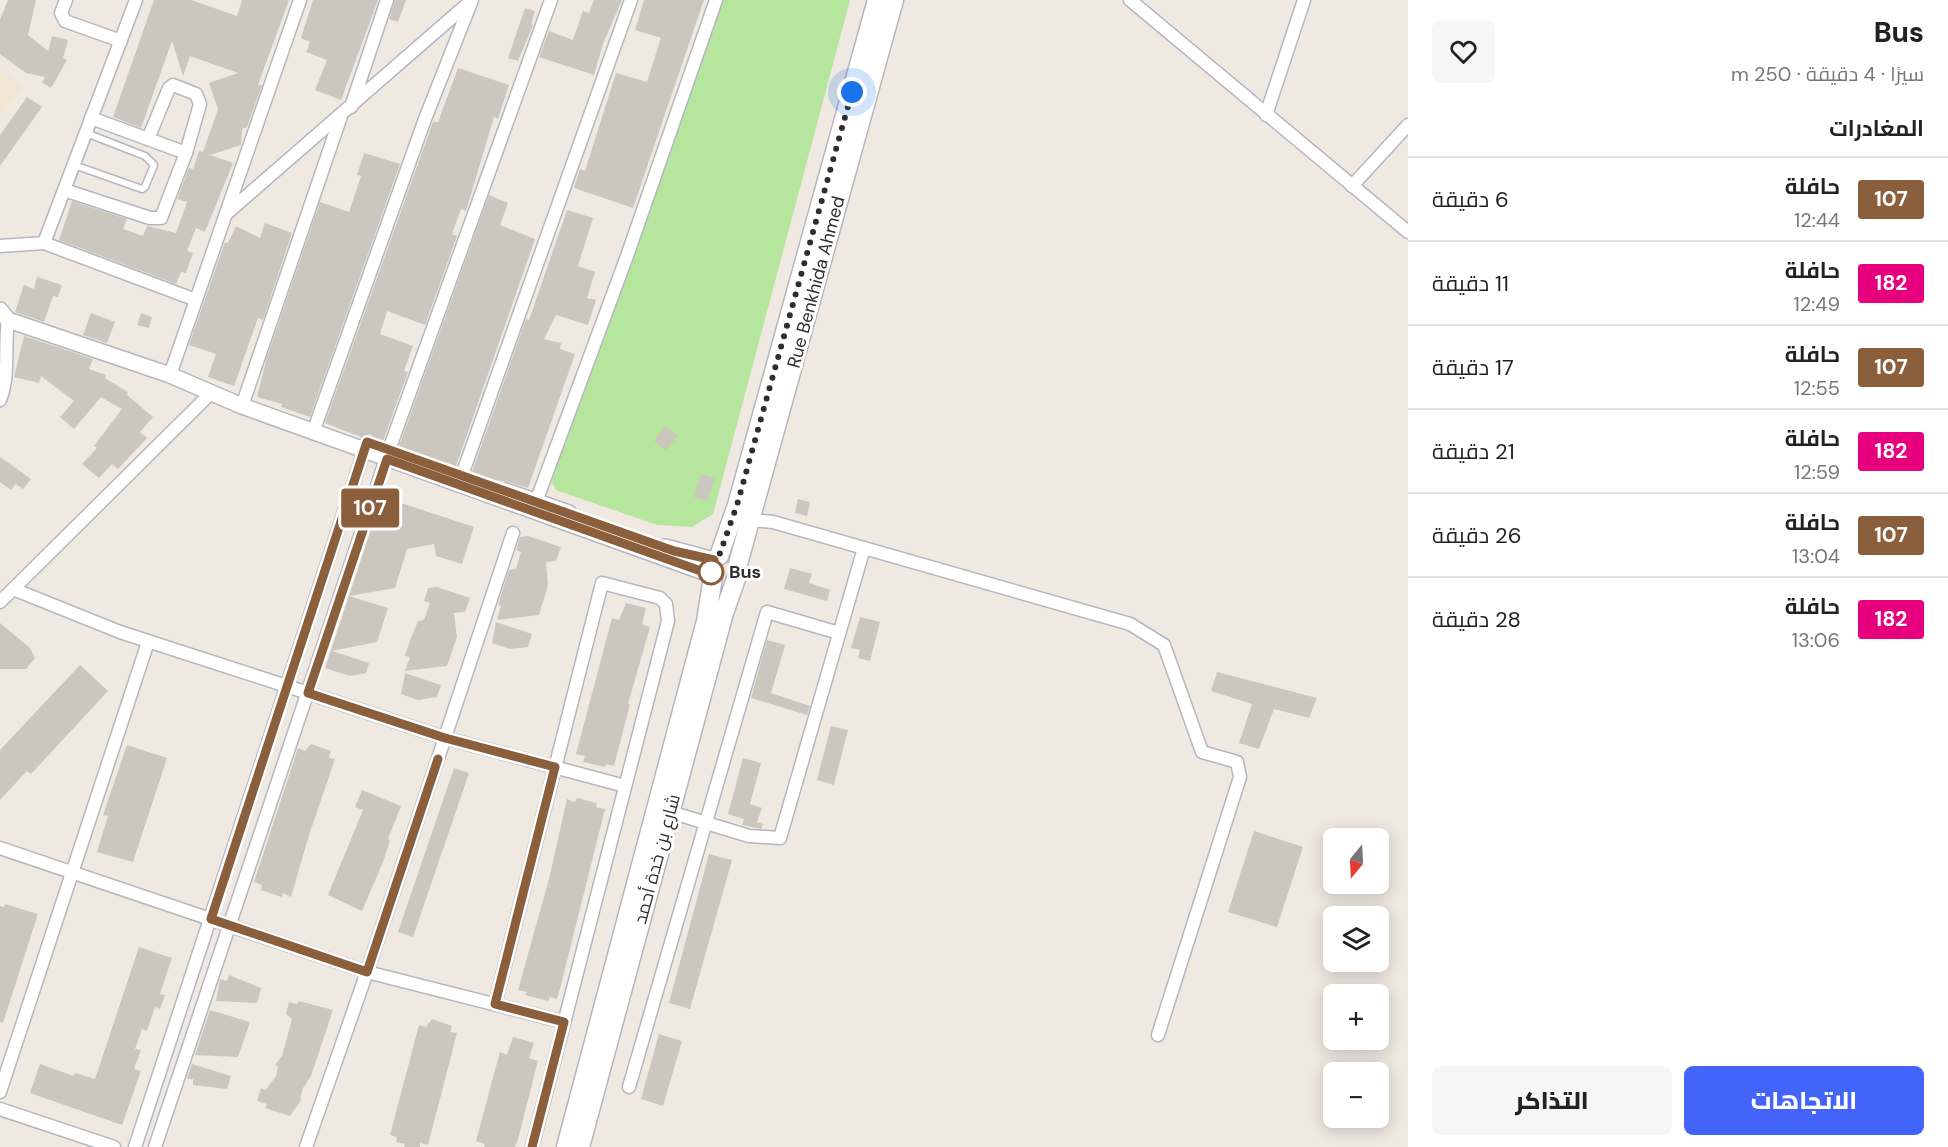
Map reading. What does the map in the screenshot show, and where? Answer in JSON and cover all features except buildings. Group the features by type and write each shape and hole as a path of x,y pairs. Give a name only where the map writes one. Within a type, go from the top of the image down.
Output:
{"main road":[{"path":"566,1147 706,621 714,567 737,505 877,0"},
{"name":"Rue Benkhida Ahmed","path":"738,568 894,0"},
{"path":"728,555 738,568 729,583 720,583 714,567 728,555"},
{"name":"شارع بن خدة أحمد","path":"580,1147 738,568"}],"street":[{"path":"66,0 61,13 61,18 65,21 121,41"},
{"path":"44,243 136,0"},
{"path":"170,375 300,0"},
{"path":"243,403 387,0"},
{"path":"225,216 472,0"},
{"path":"323,430 426,119 472,0"},
{"path":"155,1147 388,454 551,0"},
{"path":"462,475 631,0"},
{"path":"535,506 627,256 716,0"},
{"path":"1130,0 1408,232"},
{"path":"1266,115 1304,0"},
{"path":"64,190 150,218 161,218 186,153 200,104 196,94 173,85 169,88 148,139"},
{"path":"91,118 186,153"},
{"path":"1352,186 1408,125"},
{"path":"0,246 44,243 196,300"},
{"path":"0,400 7,369 4,315 212,392 535,506 674,551 714,567"},
{"path":"0,602 212,392"},
{"path":"135,1147 366,446"},
{"path":"388,454 462,475 535,506"},
{"path":"750,520 773,522 1130,624 1164,645 1202,752 1237,762 1240,777 1158,1035"},
{"path":"306,1147 367,972 513,533"},
{"path":"670,812 749,836 780,838 864,548"},
{"path":"495,1004 602,583 660,598 666,604 668,621 532,1147"},
{"path":"13,588 73,614 148,642 287,687 445,738 625,786"},
{"path":"629,1087 767,612 839,633"},
{"path":"0,1092 74,873 148,642"},
{"path":"0,848 367,972 564,1022"},
{"path":"0,1109 114,1147"}],"lane":[{"path":"74,165 142,189 154,165 145,156 86,133"}],"shaded area":[{"path":"0,69 23,88 0,116"}],"green space":[{"path":"719,0 850,0 713,514 692,527 657,525 556,490 550,479"}],"bus line":[{"name":"107","path":"438,759 367,972 211,919 367,442 674,551 714,560 710,567 712,575 387,459 308,693 445,738 555,767 495,1004 564,1022 532,1147"}],"place":[{"name":"Bus","path":"711,572"}],"route":[{"path":"711,572 710,567 719,556 737,505 852,92"}]}
